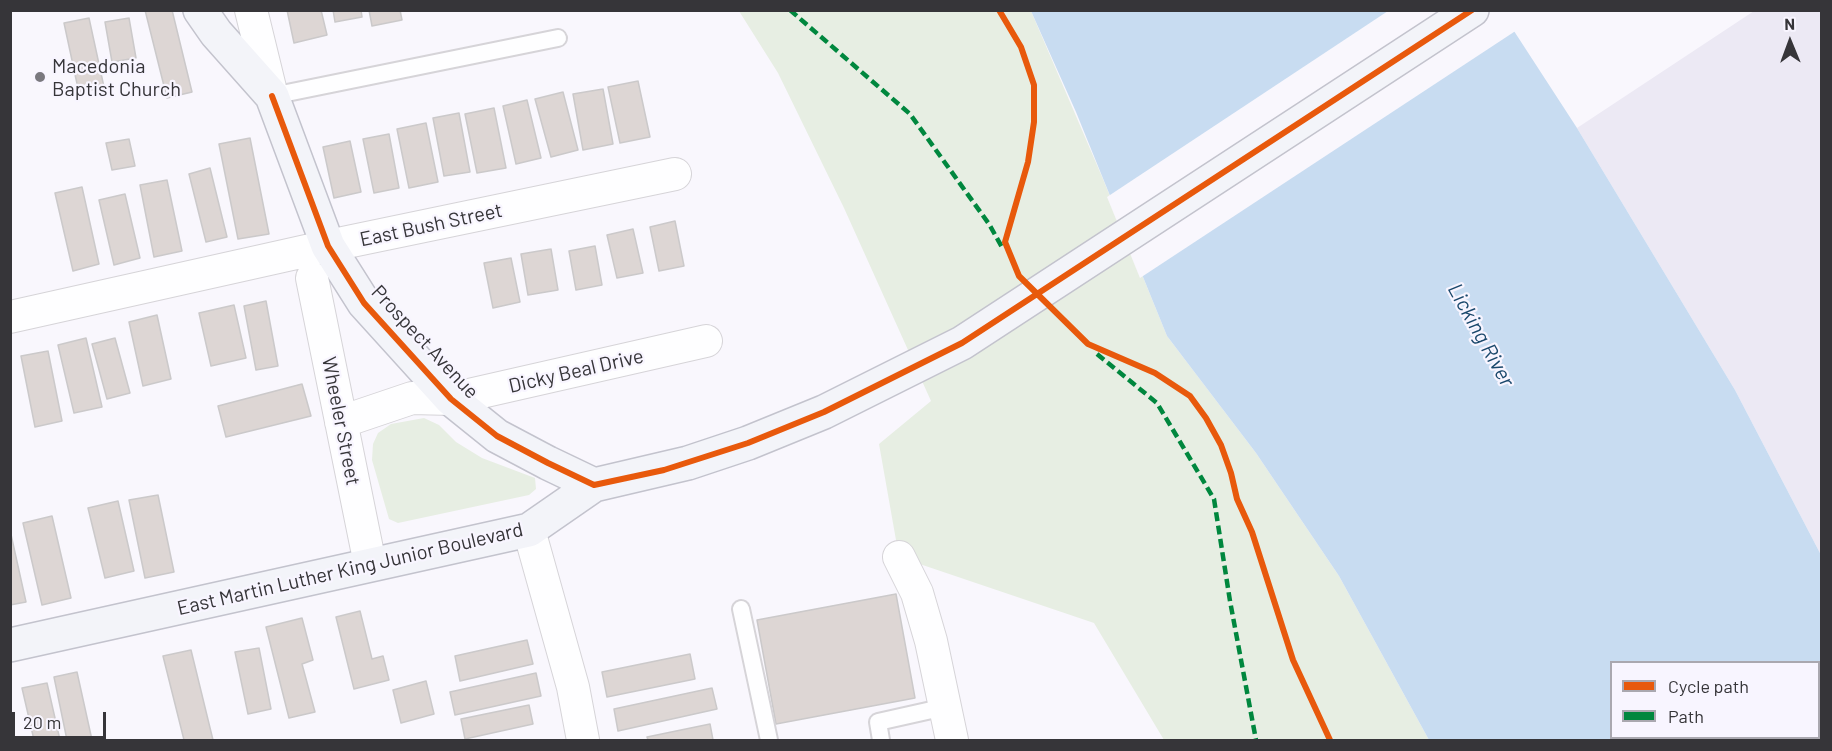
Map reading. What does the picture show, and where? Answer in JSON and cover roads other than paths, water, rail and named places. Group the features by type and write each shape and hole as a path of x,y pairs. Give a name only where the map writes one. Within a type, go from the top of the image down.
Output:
{"main road":[{"name":"Prospect Avenue","path":"200,10 216,33 272,96 328,246 363,303 451,399 497,436 548,464 594,484"},
{"name":"East Martin Luther King Junior Boulevard","path":"10,645 529,530 594,484 664,470 748,443 824,412 962,343 1472,10"}],"street":[{"path":"251,10 272,96"},
{"name":"East Bush Street","path":"10,317 328,246 675,174"},
{"name":"Wheeler Street","path":"312,278 370,564"},
{"name":"Dicky Beal Drive","path":"341,422 412,398 451,399 706,341"},
{"path":"529,530 573,687 584,741"},
{"path":"898,557 917,592 931,641 952,741"}],"lane":[{"path":"272,96 558,38"},
{"path":"741,609 769,741"},
{"path":"881,741 878,722 945,707"}],"water":[{"name":"Licking River","path":"1031,11 1501,11 1577,128 1735,390 1821,555 1821,740 1429,740 1339,576 1256,453 1167,336 1076,112"}],"place":[{"name":"Macedonia Baptist Church","path":"40,77"}]}
